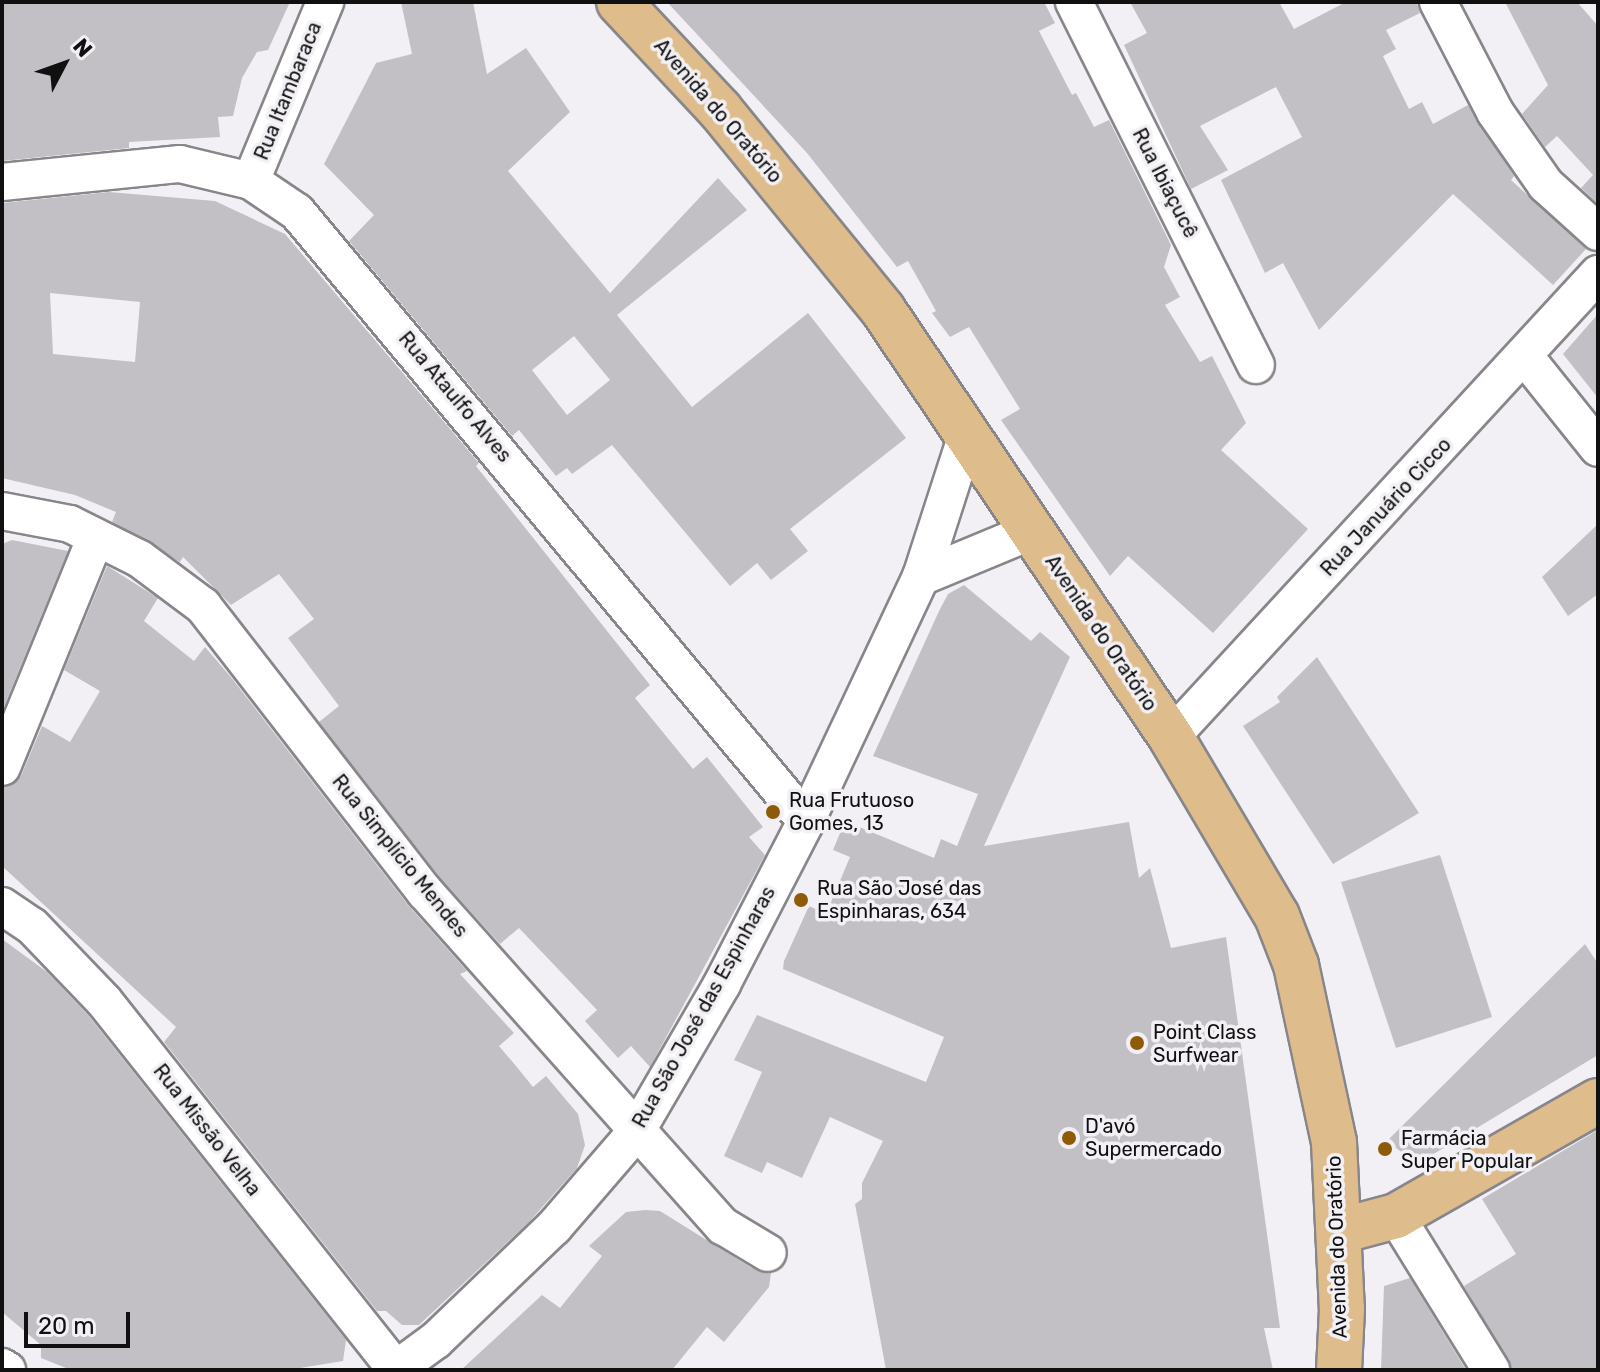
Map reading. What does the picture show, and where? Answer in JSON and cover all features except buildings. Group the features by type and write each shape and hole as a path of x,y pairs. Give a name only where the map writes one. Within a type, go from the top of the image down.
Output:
{"main road":[{"name":"Avenida do Oratório","path":"619,2 814,221 883,310 1171,737 1277,916 1296,965 1334,1142 1340,1231 1339,1370"},
{"path":"1340,1231 1396,1216 1598,1101"}],"street":[{"name":"Rua Itambaraca","path":"251,181 325,2"},
{"name":"Rua Ibiaçucê","path":"1074,2 1256,365"},
{"path":"1438,2 1495,112 1546,185 1598,232"},
{"name":"Rua Ataulfo Alves","path":"2,182 180,164 251,181 297,212 327,244 806,821"},
{"name":"Rua Januário Cicco","path":"1171,737 1526,358 1598,274"},
{"path":"1526,358 1598,448"},
{"name":"Rua São José das Espinharas","path":"395,1370 436,1340 554,1227 636,1132 722,984 806,821 921,577 967,435"},
{"name":"Rua Simplício Mendes","path":"2,511 70,524 140,559 203,606 425,892 723,1226 768,1253"},
{"path":"921,577 1032,531"},
{"path":"2,767 96,537"},
{"name":"Rua Missão Velha","path":"2,906 32,926 104,1001 395,1370"},
{"path":"1396,1216 1491,1370"}],"place":[{"name":"Rua Frutuoso Gomes, 13","path":"773,812"},
{"name":"Rua São José das Espinharas, 634","path":"801,900"},
{"name":"Point Class Surfwear","path":"1137,1043"},
{"name":"D'avó Supermercado","path":"1069,1138"},
{"name":"Farmácia Super Popular","path":"1385,1149"}]}
